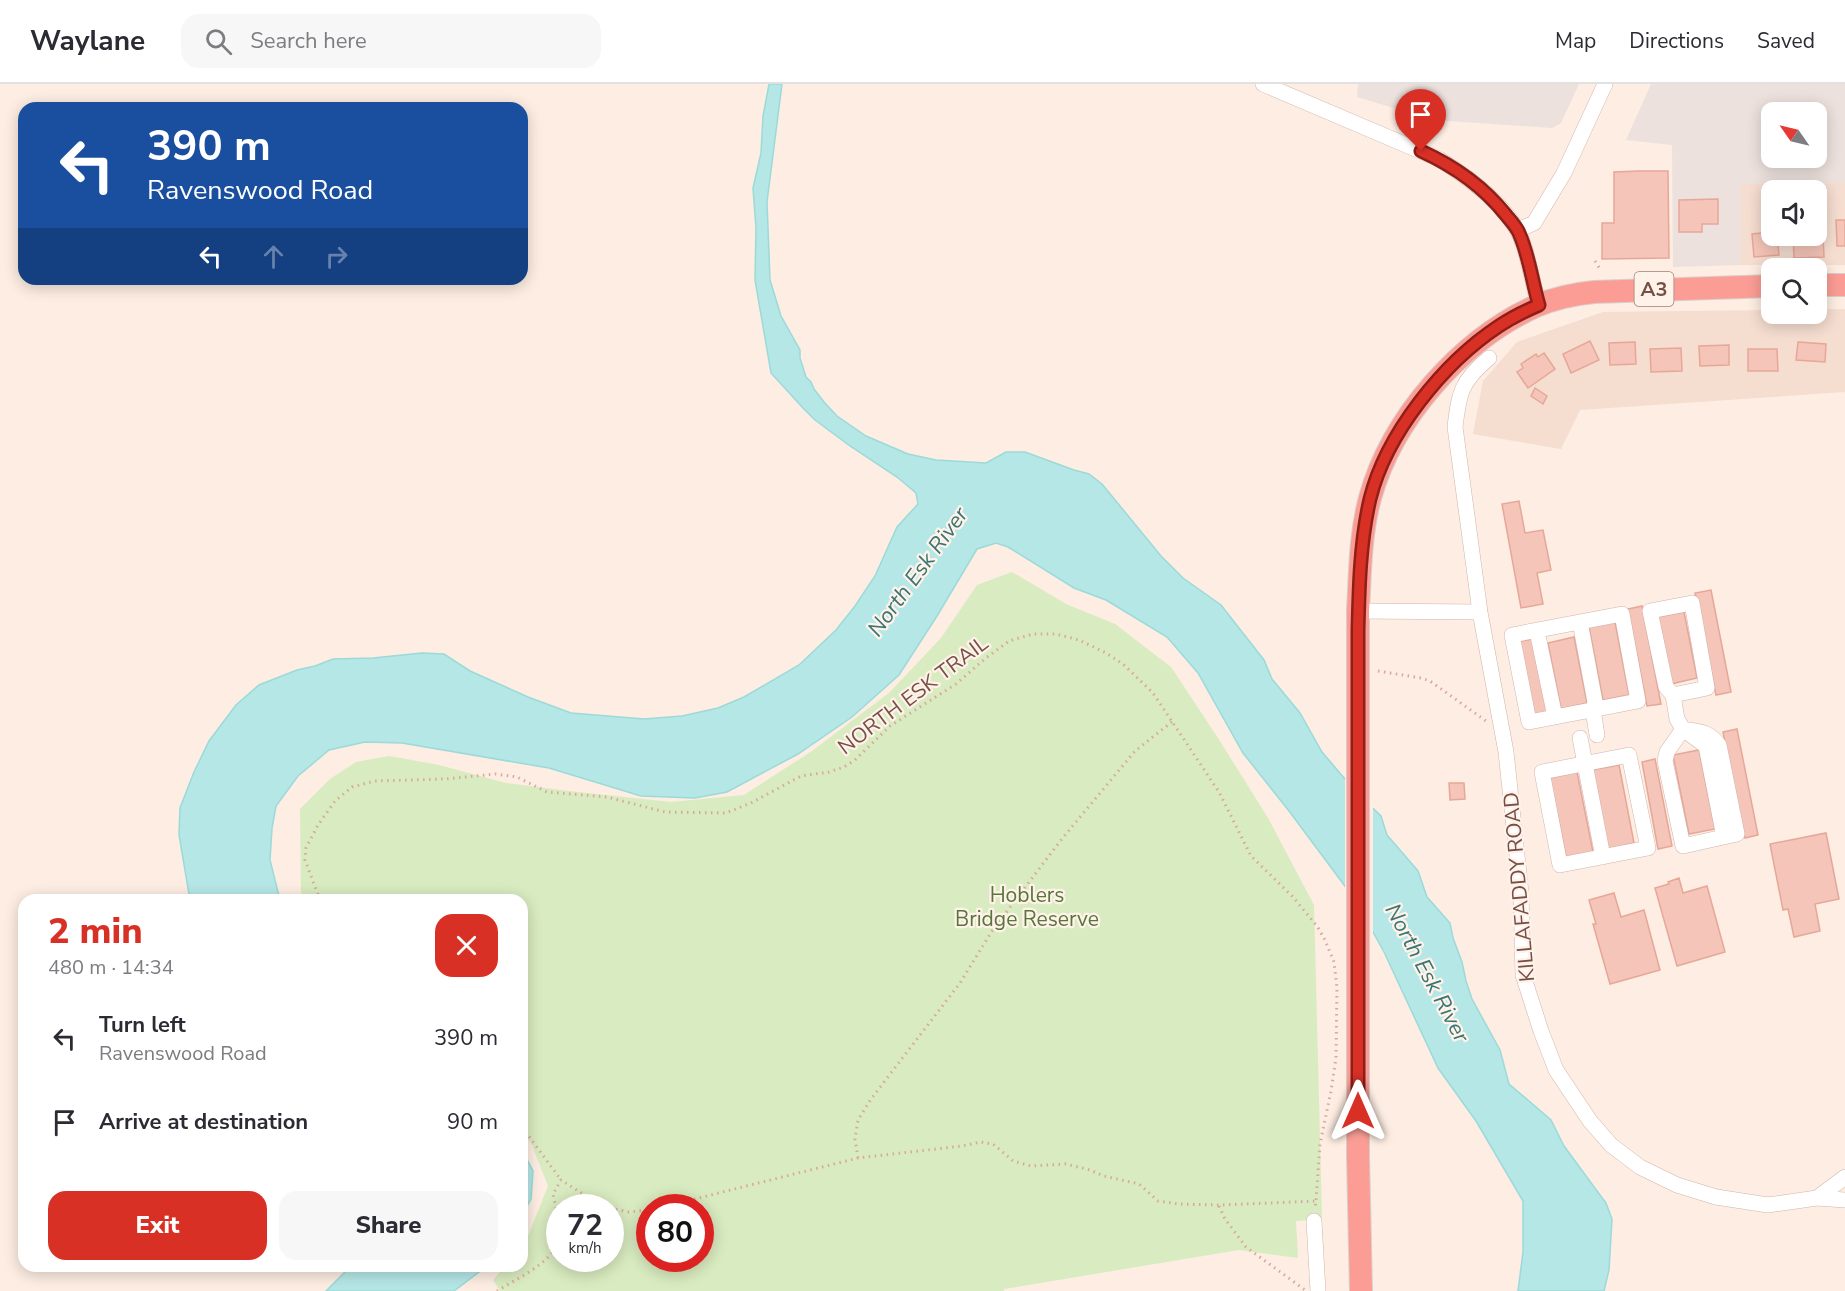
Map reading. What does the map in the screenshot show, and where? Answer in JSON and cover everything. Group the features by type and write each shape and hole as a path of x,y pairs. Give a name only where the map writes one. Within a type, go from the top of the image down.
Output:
{"highway":[{"path":"1827,285 1845,285"},
{"name":"A3","path":"1361,1291 1358,1157 1358,611 1360,560 1370,497 1391,446 1426,395 1449,367 1497,327 1539,305 1572,294 1761,286"}],"street":[{"path":"1263,84 1439,159 1466,176 1488,194 1518,230 1539,305"},
{"path":"1518,230 1533,223 1559,181 1605,84"},
{"name":"KILLAFADDY ROAD","path":"1489,358 1474,370 1463,387 1455,427 1479,612 1506,752 1521,893 1522,975 1540,1031 1556,1070 1590,1121 1611,1145 1640,1167 1677,1185 1716,1197 1768,1205 1817,1198 1845,1200"},
{"path":"1673,695 1707,688 1692,603 1650,611 1666,687 1673,695 1680,724 1665,761 1683,846 1737,834 1719,746 1708,734 1680,724"},
{"path":"1358,611 1479,612"},
{"path":"1622,614 1638,701 1529,722 1512,635 1580,622 1622,614"},
{"path":"1580,622 1595,702 1593,710 1597,735"},
{"path":"1538,631 1555,717"},
{"path":"1580,738 1603,857"},
{"path":"1629,754 1648,848 1560,865 1542,772 1585,764 1629,754"},
{"path":"1817,1198 1845,1177"},
{"path":"1314,1221 1318,1291"}],"path":[{"path":"1595,261 1600,269"},
{"name":"NORTH ESK TRAIL","path":"318,894 305,860 306,848 318,825 335,801 352,787 375,781 445,779 496,774 517,777 547,792 607,797 665,812 726,813 751,803 801,776 829,772 844,767 855,760 890,726 956,684 1009,641 1033,634 1056,634 1079,640 1124,664 1154,693 1219,792 1251,856 1292,896 1317,926 1334,962 1337,988 1336,1058 1320,1144 1314,1221"},
{"path":"1378,671 1430,681 1485,721"},
{"path":"858,1158 855,1139 858,1120 871,1099 960,983 992,932 1061,840 1135,751 1173,721"},
{"path":"528,1134 561,1180 582,1194"},
{"path":"714,1194 858,1158 980,1142 993,1144 1013,1161 1031,1166 1066,1164 1139,1184 1158,1201 1219,1205 1316,1201"},
{"path":"553,1194 561,1180"},
{"path":"1219,1205 1225,1219 1246,1247 1306,1291"},
{"path":"528,1271 546,1260"},
{"path":"497,1291 527,1272"}],"shaded area":[{"path":"1358,84 1579,84 1561,123 1552,128 1434,120 1357,97"},
{"path":"1651,84 1845,84 1845,183 1827,183 1827,180 1761,180 1761,184 1741,184 1741,265 1673,267 1672,145 1626,140"},
{"path":"1827,183 1845,183 1845,265 1827,265 1827,258 1761,258 1761,265 1741,265 1741,184 1761,184 1761,246 1827,246"},
{"path":"1827,309 1845,309 1845,392 1580,410 1561,449 1473,434 1483,381 1517,342 1603,312 1761,310 1761,324 1827,324"}],"green space":[{"name":"Hoblers Bridge Reserve","path":"1012,572 1066,604 1115,624 1171,667 1268,818 1314,905 1322,1219 1296,1221 1298,1258 1239,1250 1004,1289 1004,1291 500,1291 493,1280 500,1272 528,1272 528,1236 548,1186 528,1139 528,894 302,894 300,809 330,779 356,762 389,756 439,765 506,783 569,791 671,802 744,795 812,751 889,693 941,638 977,585"}],"water":[{"name":"North Esk River","path":"769,84 782,84 767,202 770,280 781,316 800,350 806,377 814,389 837,416 866,436 908,454 936,460 986,463 1006,452 1025,452 1089,474 1102,484 1161,556 1183,578 1221,605 1264,660 1272,679 1300,713 1322,752 1356,792 1381,816 1387,835 1418,871 1427,897 1450,923 1472,999 1500,1050 1509,1084 1551,1120 1564,1146 1606,1203 1612,1219 1609,1270 1604,1291 1518,1291 1523,1252 1523,1201 1476,1121 1438,1068 1384,952 1356,901 1243,753 1198,673 1167,637 1106,600 1074,588 1008,547 996,543 977,549 899,675 852,717 798,754 727,792 695,798 641,796 549,768 402,743 365,742 329,750 298,776 276,806 270,860 278,894 189,894 179,835 180,808 209,741 236,705 259,685 333,659 422,653 444,654 470,671 571,713 644,719 682,716 718,708 744,697 799,665 836,630 855,606 875,576 897,527 918,504 916,493 897,477 815,420 771,373 755,280 756,228 753,188 761,153 763,116"},
{"path":"528,1161 533,1171 531,1199 528,1204"},
{"path":"345,1272 479,1272 454,1291 326,1291"}],"pier":[{"path":"1345,775 1373,804 1373,938 1345,892"}],"building":[{"path":"1668,171 1669,258 1602,259 1602,223 1614,223 1614,172"},
{"path":"1718,199 1718,224 1702,224 1702,232 1679,232 1679,200"},
{"path":"1836,220 1845,220 1845,246 1837,246"},
{"path":"1761,233 1761,246 1778,246 1779,255 1754,257 1752,234"},
{"path":"1793,246 1824,246 1824,257 1794,258"},
{"path":"1590,341 1599,360 1571,373 1563,354"},
{"path":"1635,342 1636,364 1610,365 1609,343"},
{"path":"1798,342 1826,344 1825,362 1796,360"},
{"path":"1729,345 1729,365 1700,366 1699,346"},
{"path":"1681,348 1682,371 1651,372 1650,349"},
{"path":"1748,349 1777,349 1778,371 1748,371"},
{"path":"1544,353 1555,369 1528,388 1517,372 1523,368 1521,364 1536,354 1538,357"},
{"path":"1535,388 1547,396 1543,404 1531,396"},
{"path":"1519,501 1525,533 1543,530 1551,570 1537,573 1543,604 1521,608 1502,504"},
{"path":"1711,590 1731,692 1716,695 1695,593"},
{"path":"1642,606 1661,704 1647,706 1628,609"},
{"path":"1684,612 1697,678 1671,684 1657,617"},
{"path":"1615,622 1629,695 1603,700 1589,627"},
{"path":"1574,637 1587,703 1561,709 1548,643"},
{"path":"1532,639 1547,712 1533,715 1518,642"},
{"path":"1737,729 1758,835 1745,838 1723,732"},
{"path":"1699,750 1715,829 1689,834 1673,755"},
{"path":"1655,759 1672,846 1658,849 1642,762"},
{"path":"1619,765 1634,843 1608,849 1592,770"},
{"path":"1577,772 1593,852 1566,857 1550,778"},
{"path":"1449,783 1464,783 1465,799 1450,800"},
{"path":"1826,833 1839,899 1815,904 1820,931 1794,937 1788,909 1783,910 1770,844"},
{"path":"1679,878 1683,893 1707,886 1725,952 1677,966 1655,888"},
{"path":"1614,893 1621,917 1644,910 1660,970 1610,984 1593,924 1596,924 1589,900"}],"route":[{"path":"1358,1111 1358,631 1360,560 1370,497 1391,446 1426,395 1449,367 1497,327 1539,305 1518,230 1488,194 1466,176 1421,151"}]}
